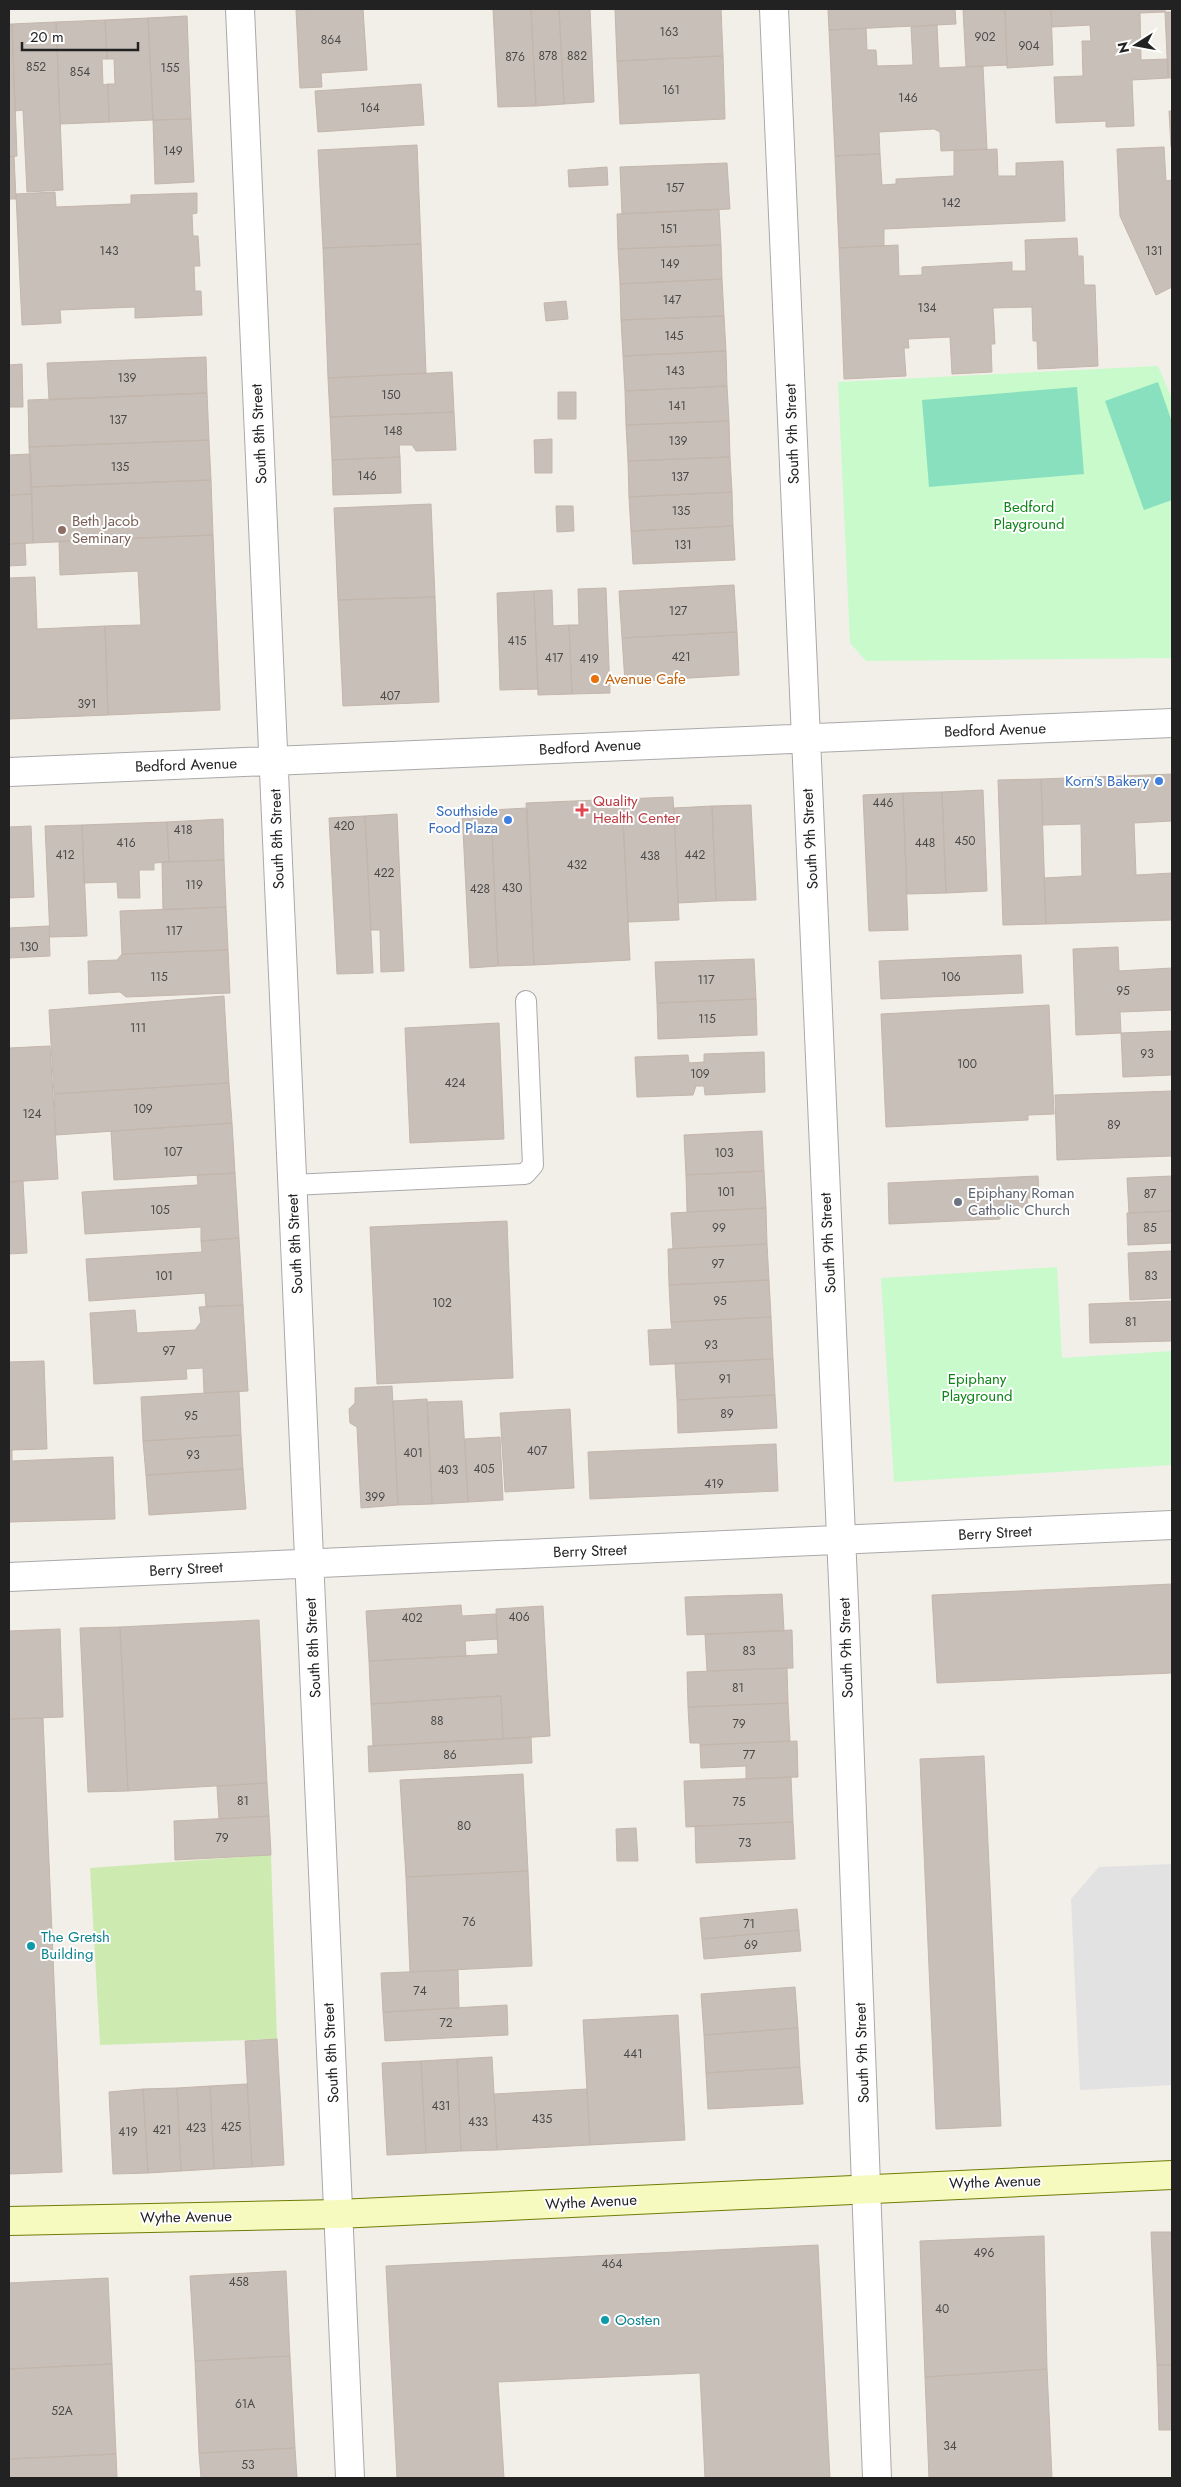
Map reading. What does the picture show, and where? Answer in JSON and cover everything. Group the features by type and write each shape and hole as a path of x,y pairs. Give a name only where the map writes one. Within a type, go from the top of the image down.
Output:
{"main road":[{"name":"Wythe Avenue","path":"9,2221 338,2214 1172,2175"}],"street":[{"name":"South 8th Street","path":"240,9 350,2478"},
{"name":"South 9th Street","path":"774,9 842,1540 877,2478"},
{"name":"Bedford Avenue","path":"9,772 1172,723"},
{"name":"Berry Street","path":"9,1577 1172,1525"}],"lane":[{"path":"292,1185 525,1174 533,1165 526,1001"}],"green space":[{"name":"Bedford Playground","path":"1158,366 1172,399 1172,658 866,661 850,643 838,382"},
{"path":"1158,382 1172,422 1172,500 1144,510 1105,401"},
{"path":"1077,387 1084,474 929,487 922,400"},
{"name":"Epiphany Playground","path":"1057,1267 1062,1358 1172,1351 1172,1465 894,1482 881,1278"},
{"path":"271,1855 277,2039 100,2045 90,1868"}],"shaded area":[{"path":"1172,1864 1172,2085 1080,2090 1071,1899 1099,1867"}],"building":[{"path":"363,9 367,70 321,73 322,87 300,88 296,10"},
{"path":"493,9 531,9 536,106 498,107"},
{"path":"531,9 559,9 564,104 536,106"},
{"path":"559,9 590,9 594,102 564,104"},
{"path":"615,9 721,9 723,56 617,61"},
{"path":"828,9 955,9 956,24 829,30"},
{"path":"963,9 1005,9 1007,65 966,67"},
{"path":"1005,9 1051,9 1053,65 1007,68"},
{"path":"1051,9 1165,9 1165,12 1140,13 1141,60 1168,59 1168,78 1132,80 1134,126 1106,127 1106,121 1056,123 1054,77 1083,76 1082,41 1091,41 1090,25 1052,27"},
{"path":"1165,12 1172,12 1172,78 1168,78"},
{"path":"187,16 191,119 153,120 148,18"},
{"path":"148,18 153,120 109,122 108,84 115,84 114,59 107,59 105,20"},
{"path":"105,20 107,59 102,59 103,85 108,84 109,122 60,124 56,22"},
{"path":"56,22 63,190 27,192 23,110 15,111 12,24"},
{"path":"9,24 12,24 17,156 9,157"},
{"path":"937,25 939,68 983,66 987,149 941,151 940,132 934,129 879,132 880,154 835,156 829,30 866,28 867,50 876,50 877,66 913,65 911,27"},
{"path":"723,56 725,119 620,124 617,61"},
{"path":"421,84 424,125 318,132 315,91"},
{"path":"1169,111 1172,111 1172,147 1171,147"},
{"path":"191,119 194,182 155,184 153,120"},
{"path":"417,145 421,244 323,248 318,150"},
{"path":"1164,147 1166,181 1172,180 1172,287 1156,295 1120,216 1117,149"},
{"path":"997,149 998,176 1016,176 1016,163 1063,161 1065,221 884,229 884,246 839,248 835,156 880,154 882,185 896,184 896,179 954,176 954,151"},
{"path":"14,156 16,199 9,199 9,157"},
{"path":"727,163 730,209 622,214 620,167"},
{"path":"607,167 608,185 569,187 568,170"},
{"path":"55,192 56,207 131,204 131,195 197,193 197,213 192,214 193,236 198,236 200,266 194,266 195,291 201,291 202,315 135,318 135,307 60,310 61,323 22,325 16,194"},
{"path":"719,209 721,245 618,249 617,214"},
{"path":"1077,238 1078,256 1083,256 1084,285 1095,285 1098,366 1038,369 1037,341 1033,341 1032,307 993,308 995,344 991,344 992,372 952,374 950,337 908,339 909,348 904,348 906,376 844,379 839,248 898,245 899,276 922,275 922,267 1012,262 1012,271 1026,271 1025,240"},
{"path":"421,244 426,373 328,378 323,248"},
{"path":"721,245 722,279 620,284 618,249"},
{"path":"722,279 724,316 621,320 620,284"},
{"path":"566,301 568,319 546,321 544,303"},
{"path":"724,316 726,351 623,356 621,320"},
{"path":"726,351 727,386 625,391 623,356"},
{"path":"206,357 207,393 49,400 47,363"},
{"path":"22,364 23,407 9,407 9,365"},
{"path":"452,372 454,412 330,417 328,378"},
{"path":"727,386 729,421 626,425 625,391"},
{"path":"558,392 576,392 576,419 558,419"},
{"path":"207,393 209,440 29,447 28,400"},
{"path":"454,412 456,450 416,451 412,445 399,445 400,457 332,460 330,417"},
{"path":"729,421 730,457 628,461 626,425"},
{"path":"552,439 552,473 535,473 534,440"},
{"path":"209,440 211,480 31,487 29,447"},
{"path":"30,454 32,494 9,495 9,455"},
{"path":"400,457 401,493 333,495 332,460"},
{"path":"730,457 732,492 629,497 628,461"},
{"path":"211,480 213,535 33,543 31,487"},
{"path":"732,492 733,526 631,531 629,497"},
{"path":"32,494 33,543 9,544 9,495"},
{"path":"431,504 435,597 338,600 334,508"},
{"path":"556,506 573,506 574,531 557,532"},
{"path":"733,526 735,560 633,564 631,531"},
{"path":"213,535 220,710 108,715 105,626 141,625 138,571 60,575 59,541"},
{"path":"25,543 26,565 9,566 9,544"},
{"path":"35,577 37,629 105,626 108,715 9,719 9,578"},
{"path":"734,585 737,632 622,638 619,591"},
{"path":"606,588 610,693 572,694 569,625 579,625 578,589"},
{"path":"552,590 553,626 569,625 572,694 538,695 534,591"},
{"path":"534,591 538,689 500,690 497,593"},
{"path":"435,597 439,702 343,706 338,600"},
{"path":"737,632 739,675 625,682 622,638"},
{"path":"1172,774 1172,821 1134,823 1136,875 1172,873 1172,920 1046,924 1044,878 1082,876 1081,824 1043,825 1041,779"},
{"path":"1041,779 1046,924 1003,925 998,780"},
{"path":"983,790 987,891 946,893 942,792"},
{"path":"942,792 946,893 907,894 903,793"},
{"path":"903,793 908,930 869,931 863,795"},
{"path":"673,797 679,920 628,922 622,799"},
{"path":"622,799 630,960 534,965 526,803"},
{"path":"751,805 756,900 716,901 712,806"},
{"path":"712,806 716,901 678,903 674,808"},
{"path":"527,808 534,965 498,966 491,810"},
{"path":"491,810 498,966 470,968 462,811"},
{"path":"397,814 404,971 381,972 380,930 371,930 365,816"},
{"path":"365,816 373,973 337,974 329,818"},
{"path":"223,819 224,860 169,862 167,822"},
{"path":"167,822 169,862 154,863 154,870 139,870 140,898 118,898 117,882 84,883 82,825"},
{"path":"82,825 87,936 50,937 45,826"},
{"path":"31,826 34,897 9,898 9,827"},
{"path":"224,860 226,907 163,910 162,862"},
{"path":"226,907 228,950 122,954 120,911"},
{"path":"49,926 50,956 9,958 9,928"},
{"path":"1118,947 1119,971 1172,968 1172,1010 1120,1012 1121,1033 1076,1035 1073,949"},
{"path":"228,950 230,993 126,997 120,992 89,994 88,961 117,960 122,954"},
{"path":"1021,955 1023,993 881,999 879,961"},
{"path":"754,959 756,999 657,1003 655,962"},
{"path":"224,996 229,1083 54,1094 49,1010"},
{"path":"756,999 757,1035 658,1039 657,1003"},
{"path":"1049,1005 1054,1114 1028,1115 1028,1120 886,1127 881,1014"},
{"path":"499,1023 504,1139 410,1143 405,1028"},
{"path":"1172,1031 1172,1075 1123,1077 1121,1033"},
{"path":"50,1046 58,1179 9,1182 9,1048"},
{"path":"764,1052 765,1092 705,1095 704,1086 696,1086 693,1095 637,1097 635,1057 688,1055 689,1063 704,1062 704,1054"},
{"path":"229,1083 232,1123 56,1135 54,1094"},
{"path":"1172,1091 1172,1156 1057,1160 1055,1095"},
{"path":"232,1123 235,1173 114,1180 111,1131"},
{"path":"762,1131 764,1171 686,1175 684,1135"},
{"path":"764,1171 766,1208 687,1212 686,1175"},
{"path":"235,1173 239,1238 201,1241 201,1227 85,1234 82,1192 198,1185 197,1175"},
{"name":"Epiphany Roman Catholic Church","path":"1038,1176 1039,1197 1027,1198 1028,1207 1010,1208 1010,1215 1000,1215 1000,1219 889,1224 888,1183"},
{"path":"1172,1176 1172,1211 1129,1213 1127,1178"},
{"path":"23,1181 27,1253 9,1254 9,1182"},
{"path":"766,1208 767,1244 673,1249 671,1213"},
{"path":"1172,1211 1172,1243 1128,1245 1127,1213"},
{"path":"507,1221 513,1378 377,1384 370,1227"},
{"path":"239,1238 243,1305 206,1307 205,1293 89,1301 86,1259 202,1252 201,1241"},
{"path":"767,1244 769,1280 669,1285 668,1249"},
{"path":"1172,1251 1172,1298 1130,1300 1128,1253"},
{"path":"769,1280 771,1317 671,1322 669,1285"},
{"path":"1172,1301 1172,1341 1090,1343 1089,1304"},
{"path":"243,1305 248,1391 204,1393 203,1368 186,1369 187,1379 94,1384 90,1313 135,1310 137,1333 195,1330 201,1322 199,1307"},
{"path":"771,1317 773,1359 650,1365 648,1330 672,1329 671,1322"},
{"path":"773,1359 775,1395 677,1400 675,1363"},
{"path":"44,1361 47,1449 9,1450 9,1362"},
{"path":"392,1386 398,1505 361,1508 357,1427 350,1423 349,1409 355,1403 355,1388"},
{"path":"239,1391 241,1435 143,1441 141,1397"},
{"path":"775,1395 777,1428 678,1433 677,1400"},
{"path":"427,1399 432,1504 398,1505 393,1401"},
{"path":"462,1401 468,1502 432,1504 427,1402"},
{"path":"570,1409 574,1488 505,1492 500,1413"},
{"path":"241,1435 243,1469 146,1475 143,1441"},
{"path":"500,1437 503,1500 468,1502 465,1439"},
{"path":"776,1444 778,1491 590,1499 588,1452"},
{"path":"9,1450 12,1450 12,1461 113,1457 115,1519 9,1522"},
{"path":"243,1469 246,1509 149,1515 146,1475"},
{"path":"1172,1584 1172,1673 937,1683 932,1595"},
{"path":"782,1594 784,1631 687,1635 685,1597"},
{"path":"461,1605 462,1616 496,1614 498,1639 465,1641 466,1656 369,1661 366,1611"},
{"path":"543,1606 550,1736 503,1739 501,1696 371,1704 369,1661 498,1654 496,1609"},
{"path":"259,1620 267,1783 128,1791 120,1627"},
{"path":"120,1627 128,1791 88,1792 80,1628"},
{"path":"60,1629 63,1717 9,1719 9,1631"},
{"path":"792,1630 793,1668 707,1671 705,1634"},
{"path":"787,1668 788,1703 688,1707 687,1672"},
{"path":"501,1696 503,1739 373,1746 371,1704"},
{"path":"788,1703 790,1741 700,1745 700,1743 690,1743 688,1707"},
{"name":"The Gretsh Building","path":"43,1718 62,2172 9,2174 9,1719"},
{"path":"531,1737 532,1763 369,1772 368,1746"},
{"path":"797,1741 798,1777 746,1779 746,1766 701,1768 700,1745"},
{"path":"984,1756 1001,2126 936,2129 920,1759"},
{"path":"523,1774 528,1871 406,1877 400,1780"},
{"path":"791,1777 793,1822 686,1827 684,1781"},
{"path":"267,1783 269,1816 219,1819 217,1786"},
{"path":"269,1816 271,1855 175,1860 174,1821"},
{"path":"793,1822 795,1859 696,1863 695,1826"},
{"path":"636,1828 638,1861 617,1861 616,1829"},
{"path":"528,1871 532,1966 410,1972 406,1877"},
{"path":"797,1909 799,1930 702,1939 700,1918"},
{"path":"799,1930 801,1951 704,1959 702,1939"},
{"path":"458,1970 459,2008 383,2012 381,1973"},
{"path":"795,1987 798,2028 704,2035 701,1994"},
{"path":"507,2005 508,2035 385,2041 383,2012"},
{"path":"678,2015 685,2140 590,2145 583,2020"},
{"path":"798,2028 800,2067 706,2073 704,2035"},
{"path":"277,2039 284,2165 252,2167 245,2041"},
{"path":"492,2057 497,2150 461,2151 457,2059"},
{"path":"457,2059 461,2151 426,2153 421,2061"},
{"path":"421,2061 426,2153 387,2155 382,2063"},
{"path":"800,2067 803,2104 708,2109 706,2073"},
{"path":"247,2084 252,2167 214,2169 210,2086"},
{"path":"210,2086 214,2169 181,2171 177,2088"},
{"path":"177,2088 181,2171 148,2173 143,2089"},
{"path":"143,2089 148,2173 113,2174 109,2092"},
{"path":"587,2089 590,2145 497,2150 494,2094"},
{"path":"1151,2232 1172,2232 1172,2365 1157,2365"},
{"path":"1044,2236 1047,2369 925,2377 920,2241"},
{"name":"Oosten","path":"818,2245 830,2478 705,2478 700,2373 498,2382 504,2478 397,2478 386,2266"},
{"path":"286,2271 290,2356 195,2361 190,2276"},
{"path":"108,2278 112,2364 9,2369 9,2283"},
{"path":"290,2356 295,2448 199,2453 195,2361"},
{"path":"112,2364 116,2454 9,2459 9,2369"},
{"path":"1157,2365 1172,2365 1172,2430 1159,2430"},
{"path":"1047,2369 1052,2478 929,2478 925,2377"},
{"path":"295,2448 297,2478 201,2478 199,2453"},
{"path":"116,2454 117,2478 9,2478 9,2459"}],"place":[{"name":"Beth Jacob Seminary","path":"62,530"},
{"name":"Avenue Cafe","path":"595,679"},
{"name":"Korn's Bakery","path":"1159,781"},
{"name":"Quality Health Center","path":"582,810"},
{"name":"Southside Food Plaza","path":"508,820"},
{"name":"Epiphany Roman Catholic Church","path":"958,1202"},
{"name":"The Gretsh Building","path":"31,1946"},
{"name":"Oosten","path":"605,2320"}]}
